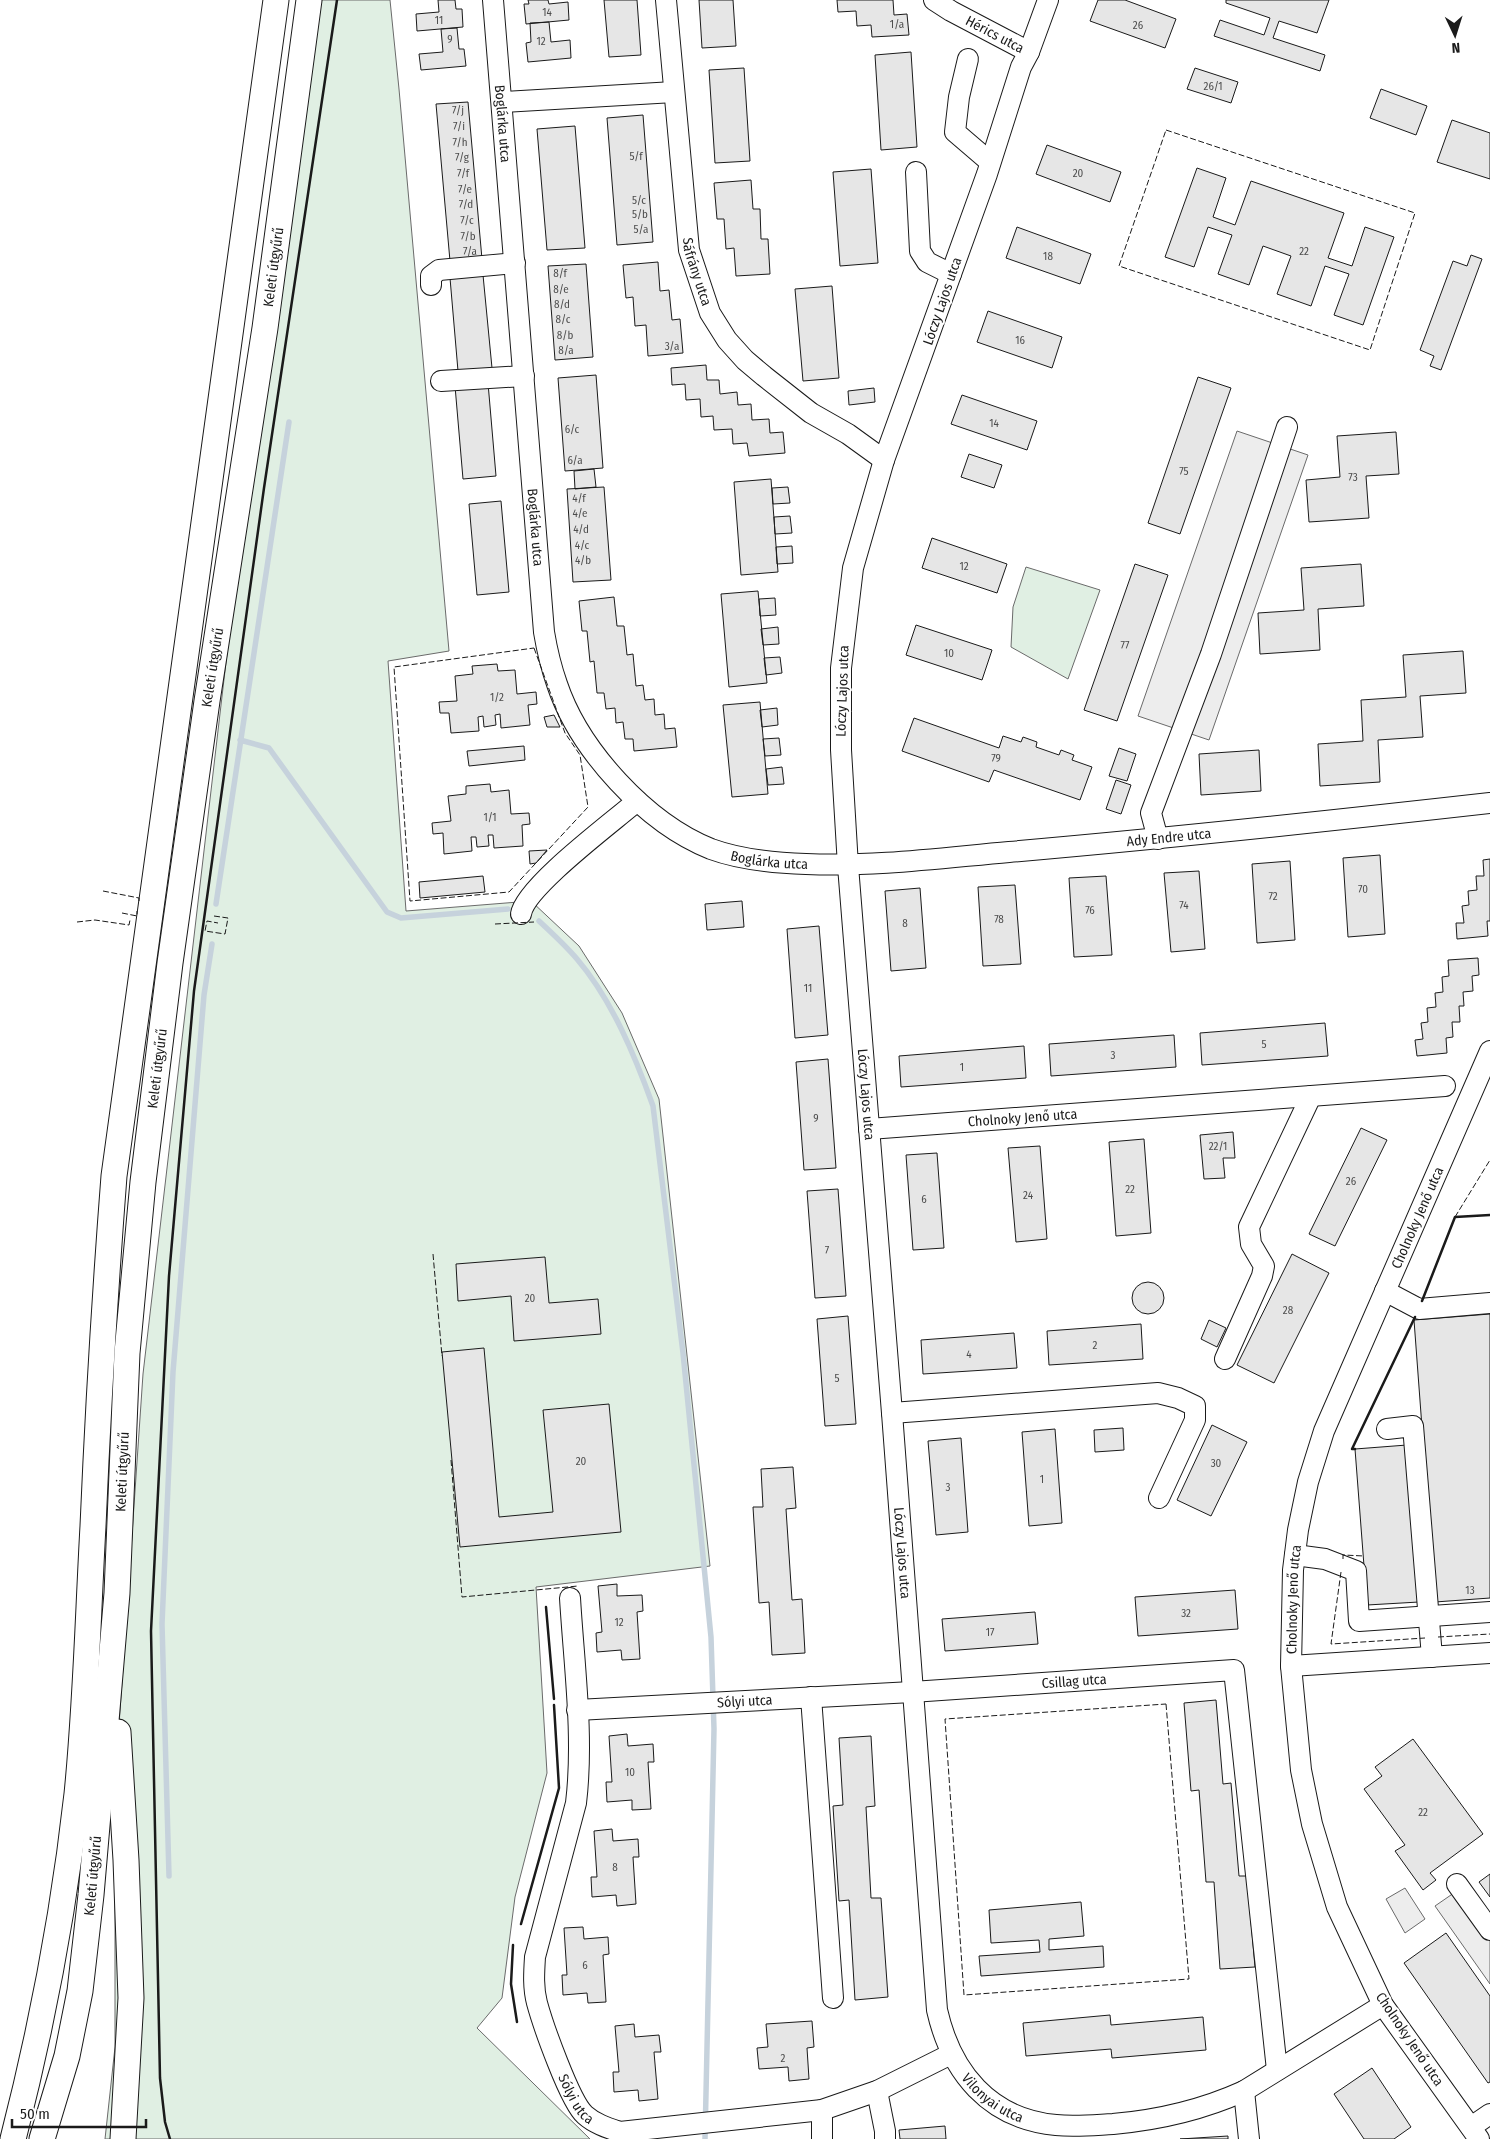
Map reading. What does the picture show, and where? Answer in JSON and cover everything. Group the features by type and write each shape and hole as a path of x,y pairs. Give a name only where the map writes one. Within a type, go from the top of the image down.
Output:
{"main road":[{"name":"Keleti útgyűrű","path":"12,2139 30,2071 49,1984 77,1794 84,1699 102,1336 114,1176 276,0"},
{"name":"Keleti útgyűrű","path":"42,2139 67,2056 80,1991 91,1895 117,1583 127,1353 143,1182 207,701 265,328 309,0"},
{"path":"112,1644 126,1860 131,1998 123,2139"}],"street":[{"name":"Boglárka utca","path":"493,0 544,632 549,660 557,686 582,734 597,758 616,781 637,801 686,836 710,849 739,857 777,863 848,866"},
{"name":"Sáfrány utca","path":"666,0 689,250 710,313 727,340 745,360 811,413 848,434 884,460"},
{"name":"Hérics utca","path":"934,0 1029,52"},
{"name":"Lóczy Lajos utca","path":"912,1692 892,1413 848,866 841,750 841,668 853,568 884,460 951,274 1021,67 1029,52 1048,0"},
{"path":"968,59 959,97 955,132 990,162"},
{"path":"502,102 674,92"},
{"path":"916,172 920,251 927,262 951,274"},
{"path":"431,285 431,276 439,270 515,264"},
{"path":"441,381 524,376"},
{"path":"1158,840 1151,813 1211,654 1287,427"},
{"path":"521,914 524,904 545,879 637,801"},
{"name":"Ady Endre utca","path":"848,866 1158,840 1490,803"},
{"name":"Cholnoky Jenő utca","path":"1475,2133 1383,2006 1337,1907 1312,1824 1300,1770 1291,1666 1295,1555 1308,1482 1324,1431 1490,1051"},
{"name":"Cholnoky Jenő utca","path":"869,1129 1445,1086"},
{"path":"1224,1358 1262,1276 1264,1266 1251,1244 1249,1227 1311,1096"},
{"path":"1385,1291 1419,1309 1490,1303"},
{"path":"892,1413 1158,1393 1178,1398 1195,1406 1195,1420 1159,1498"},
{"path":"1387,1428 1413,1426 1432,1657"},
{"path":"1295,1555 1325,1559 1356,1571 1359,1621 1490,1612"},
{"name":"Sólyi utca","path":"570,1598 579,1781 576,1803 535,1957 534,1983 537,2004 572,2098 584,2115 600,2125 620,2132 822,2110 878,2091 951,2054"},
{"path":"1291,1666 1490,1653"},
{"name":"Csillag utca","path":"912,1692 1234,1670 1277,2070"},
{"name":"Sólyi utca","path":"577,1710 912,1692"},
{"name":"Vilonyai utca","path":"912,1692 937,2010 942,2034 951,2054 965,2077 986,2099 1016,2116 1054,2125 1079,2126 1144,2122 1199,2109 1244,2090 1383,2006"},
{"path":"811,1697 833,1998"},
{"path":"1457,1884 1490,1930"},
{"path":"1244,2090 1249,2139"},
{"path":"878,2091 885,2139"},
{"path":"822,2110 822,2139"},
{"path":"1475,2133 1490,2114"}],"green space":[{"path":"321,0 390,0 399,89 449,651 388,661 406,911 531,901 579,946 622,1013 659,1099 710,1566 536,1587 547,1773 515,1897 502,1998 477,2028 590,2139 105,2139 115,2047 115,1784 143,1374 242,525"},
{"path":"1026,567 1100,590 1068,679 1011,647 1013,607"}],"shaded area":[{"path":"1237,431 1308,455 1209,740 1138,716"},
{"path":"1464,1886 1490,1923 1490,1984 1435,1906"},
{"path":"1405,1888 1425,1919 1405,1933 1386,1899"}],"building":[{"path":"438,0 455,0 456,9 462,9 463,27 417,31 416,14 439,12"},
{"path":"528,0 548,0 549,4 568,2 569,20 526,24 524,4 529,4"},
{"path":"604,0 637,0 641,55 609,57"},
{"path":"699,0 733,0 736,46 702,48"},
{"path":"837,0 893,0 894,15 907,14 909,35 872,37 871,25 857,26 856,11 838,12"},
{"path":"1098,0 1125,0 1176,19 1165,48 1090,21"},
{"path":"1226,0 1329,0 1317,33 1279,21 1273,38 1325,55 1320,71 1214,36 1220,20 1264,35 1270,18 1226,3"},
{"path":"549,22 551,42 570,40 571,58 528,62 526,43 531,42 530,23"},
{"path":"457,28 459,49 464,49 466,66 421,70 419,54 443,52 441,29"},
{"path":"911,52 917,147 881,150 875,55"},
{"path":"744,68 750,161 715,163 709,70"},
{"path":"1195,68 1238,82 1231,103 1187,89"},
{"path":"1381,89 1427,106 1416,135 1370,118"},
{"path":"468,102 482,259 450,261 436,104"},
{"path":"643,115 653,242 617,245 607,118"},
{"path":"1452,120 1490,133 1490,179 1437,162"},
{"path":"575,126 585,248 547,250 537,129"},
{"path":"1047,145 1121,172 1110,202 1036,174"},
{"path":"1197,168 1226,178 1213,217 1235,225 1251,181 1344,213 1328,258 1352,266 1365,227 1394,237 1363,325 1334,315 1349,274 1325,266 1311,306 1277,294 1291,256 1263,246 1249,285 1218,274 1232,235 1208,227 1194,267 1165,257"},
{"path":"871,169 878,263 840,266 833,172"},
{"path":"751,180 753,209 760,209 761,239 768,239 770,274 736,276 734,248 726,249 724,219 717,219 714,183"},
{"path":"1017,227 1091,254 1080,284 1006,258"},
{"path":"1471,255 1482,259 1441,370 1430,366 1434,356 1420,350 1453,261 1467,266"},
{"path":"658,262 660,291 669,290 672,320 680,319 683,353 648,356 646,325 635,326 633,297 626,298 623,265"},
{"path":"586,264 593,357 555,360 548,266"},
{"path":"483,275 492,368 458,371 450,278"},
{"path":"832,286 839,378 803,381 795,289"},
{"path":"988,311 1062,337 1052,368 977,342"},
{"path":"706,365 707,380 719,380 720,394 737,392 738,405 751,404 752,420 769,419 770,433 783,432 785,453 749,456 747,443 733,444 732,429 714,430 713,416 701,417 700,399 686,400 685,384 672,385 671,368"},
{"path":"596,375 603,468 565,471 558,378"},
{"path":"1198,377 1231,388 1180,534 1148,523"},
{"path":"488,383 496,476 463,479 455,386"},
{"path":"874,388 875,402 849,405 848,391"},
{"path":"962,395 1037,421 1027,450 951,424"},
{"path":"1396,432 1399,474 1366,476 1369,518 1309,522 1306,480 1340,477 1337,436"},
{"path":"969,454 1002,465 994,488 961,477"},
{"path":"594,469 596,487 575,489 574,471"},
{"path":"771,479 778,572 741,575 734,482"},
{"path":"604,487 611,580 573,582 567,489"},
{"path":"788,487 790,503 773,504 772,488"},
{"path":"501,501 509,592 477,595 469,504"},
{"path":"790,516 792,533 775,534 774,517"},
{"path":"932,538 1007,564 997,593 922,568"},
{"path":"792,546 793,563 777,564 776,547"},
{"path":"1135,564 1168,575 1117,721 1084,710"},
{"path":"1361,564 1364,606 1318,609 1320,650 1260,654 1258,613 1304,610 1301,568"},
{"path":"758,591 767,683 729,687 721,594"},
{"path":"614,597 617,626 624,626 627,655 633,654 636,686 643,685 645,700 654,699 655,715 664,714 665,729 675,728 677,747 634,751 633,739 625,739 623,722 616,723 615,708 606,709 604,693 597,693 594,661 590,662 587,631 582,631 579,601"},
{"path":"775,598 776,615 760,616 759,599"},
{"path":"916,625 992,650 982,680 906,655"},
{"path":"778,627 779,644 763,645 761,629"},
{"path":"1463,651 1466,693 1420,696 1423,737 1378,740 1380,782 1320,786 1318,744 1363,741 1361,700 1406,697 1403,655"},
{"path":"780,657 782,673 766,675 764,658"},
{"path":"497,664 498,671 515,670 517,694 536,692 537,704 528,705 530,725 501,728 500,714 495,715 496,725 484,727 483,716 478,717 479,731 451,733 449,713 440,713 439,702 457,701 455,676 473,674 472,666"},
{"path":"760,702 768,794 732,797 723,705"},
{"path":"777,708 778,725 762,727 760,710"},
{"path":"554,715 560,727 547,727 544,717"},
{"path":"914,718 999,748 1003,736 1021,742 1023,737 1037,742 1036,747 1059,755 1061,750 1074,755 1072,760 1092,767 1080,800 994,770 989,782 902,751"},
{"path":"779,738 781,755 765,756 763,739"},
{"path":"524,746 525,760 469,766 467,751"},
{"path":"1119,748 1136,754 1127,781 1109,776"},
{"path":"1259,750 1261,791 1201,795 1199,754"},
{"path":"782,767 784,784 768,785 766,769"},
{"path":"1116,780 1131,785 1121,814 1106,809"},
{"path":"490,784 491,792 509,790 511,814 529,813 530,824 522,825 523,846 494,848 493,835 488,835 489,846 477,847 476,837 471,837 472,851 444,854 443,833 433,834 432,823 451,821 448,796 466,794 466,786"},
{"path":"547,850 536,863 530,864 529,851"},
{"path":"1380,855 1385,934 1348,937 1343,858"},
{"path":"1490,859 1490,921 1487,921 1488,936 1457,939 1456,923 1464,923 1462,906 1469,905 1468,891 1477,890 1476,876 1484,876 1483,860"},
{"path":"1290,861 1295,940 1257,943 1252,864"},
{"path":"1199,871 1205,949 1171,952 1164,873"},
{"path":"483,876 485,892 420,898 419,882"},
{"path":"1106,876 1112,955 1074,957 1069,878"},
{"path":"1015,885 1021,964 983,966 978,887"},
{"path":"920,888 926,968 891,971 885,891"},
{"path":"742,901 744,927 707,930 705,904"},
{"path":"819,926 828,1035 795,1038 787,929"},
{"path":"1478,958 1479,975 1472,976 1473,991 1463,992 1464,1006 1459,1006 1460,1022 1452,1022 1453,1037 1446,1038 1447,1053 1417,1056 1415,1040 1423,1039 1421,1023 1428,1022 1427,1008 1436,1007 1435,993 1443,992 1442,977 1449,976 1448,960"},
{"path":"1325,1023 1328,1056 1202,1065 1200,1033"},
{"path":"1174,1035 1176,1067 1051,1076 1049,1044"},
{"path":"1024,1046 1026,1078 901,1087 899,1056"},
{"path":"828,1059 836,1168 804,1170 796,1062"},
{"path":"1361,1128 1387,1140 1335,1246 1309,1234"},
{"path":"1233,1132 1235,1158 1223,1158 1225,1178 1204,1179 1200,1135"},
{"path":"1144,1139 1151,1233 1116,1236 1109,1142"},
{"path":"1040,1146 1047,1239 1016,1242 1008,1148"},
{"path":"937,1153 944,1248 913,1250 906,1155"},
{"path":"838,1189 846,1296 815,1298 807,1191"},
{"path":"1292,1254 1329,1273 1274,1383 1237,1365"},
{"path":"545,1257 549,1303 598,1299 601,1334 514,1341 511,1296 458,1301 456,1264"},
{"path":"1148,1282 1160,1286 1164,1298 1160,1310 1148,1314 1136,1310 1132,1298 1136,1286"},
{"path":"1490,1314 1490,1598 1435,1602 1414,1320"},
{"path":"848,1316 856,1424 825,1426 817,1319"},
{"path":"1209,1320 1226,1328 1217,1347 1201,1339"},
{"path":"1141,1324 1143,1359 1049,1365 1047,1331"},
{"path":"1014,1333 1017,1368 923,1374 921,1340"},
{"path":"484,1348 499,1517 553,1512 543,1410 609,1404 621,1532 460,1547 442,1352"},
{"path":"1212,1425 1247,1442 1211,1516 1177,1500"},
{"path":"1123,1428 1124,1450 1095,1452 1094,1430"},
{"path":"1055,1429 1062,1523 1029,1526 1022,1432"},
{"path":"961,1438 968,1532 936,1535 928,1441"},
{"path":"1407,1445 1419,1602 1367,1605 1355,1449"},
{"path":"793,1467 796,1508 786,1509 792,1600 802,1599 805,1653 772,1655 769,1602 759,1603 753,1507 763,1507 761,1469"},
{"path":"617,1584 617,1596 642,1595 643,1611 637,1612 640,1659 622,1660 621,1650 597,1652 596,1633 602,1632 598,1586"},
{"path":"1235,1590 1238,1629 1138,1636 1135,1597"},
{"path":"1035,1612 1038,1644 945,1651 942,1619"},
{"path":"1216,1700 1223,1784 1231,1783 1239,1876 1247,1876 1255,1967 1220,1969 1214,1882 1206,1882 1199,1790 1191,1791 1184,1703"},
{"path":"627,1734 628,1746 653,1744 654,1762 648,1762 651,1809 632,1810 632,1800 607,1802 606,1782 612,1782 609,1736"},
{"path":"871,1736 875,1806 866,1807 871,1898 881,1898 888,1997 855,2000 849,1900 839,1901 833,1806 843,1805 839,1738"},
{"path":"1413,1739 1483,1834 1430,1873 1436,1880 1423,1890 1395,1851 1405,1845 1364,1789 1382,1776 1375,1767"},
{"path":"612,1829 613,1841 638,1839 639,1857 633,1857 636,1904 617,1906 616,1895 592,1897 591,1877 597,1877 594,1831"},
{"path":"1490,1874 1490,1897 1479,1882"},
{"path":"1081,1902 1084,1936 1049,1939 1049,1950 1103,1946 1104,1967 981,1976 979,1956 1040,1952 1039,1940 991,1943 989,1910"},
{"path":"583,1927 584,1939 608,1937 609,1954 603,1955 606,2002 588,2003 587,1993 563,1995 562,1975 567,1975 564,1928"},
{"path":"1446,1933 1490,1996 1490,2082 1488,2083 1404,1963"},
{"path":"1110,2015 1111,2025 1203,2017 1206,2050 1112,2058 1111,2049 1026,2056 1023,2023"},
{"path":"812,2021 814,2047 807,2048 809,2079 789,2081 788,2067 759,2069 757,2048 768,2047 766,2024"},
{"path":"634,2024 635,2037 659,2035 661,2052 654,2052 658,2099 639,2101 638,2090 614,2092 613,2072 619,2072 615,2026"},
{"path":"1372,2068 1411,2127 1394,2139 1364,2139 1334,2094"},
{"path":"945,2126 946,2139 900,2139 899,2130"},
{"path":"1228,2136 1228,2139 1180,2139"}],"waterway":[{"path":"216,904 289,422"},
{"path":"240,740 269,748 387,912 401,918 508,909"},
{"path":"539,921 564,944 590,975 601,992 630,1048 653,1106 683,1353 711,1637 714,1729 705,2139"},
{"path":"169,1876 162,1624 173,1372 204,995 212,944"}],"fence":[{"path":"1166,130 1415,213 1370,350 1119,266 1166,130"},
{"path":"534,648 565,733 580,755 588,807 509,892 410,901 394,667 534,648"},
{"path":"103,891 139,898 139,901"},
{"path":"122,913 137,916 137,911"},
{"path":"214,916 228,918 225,934 205,931 207,921 218,923"},
{"path":"77,922 95,920 129,925 130,920"},
{"path":"495,924 534,922"},
{"path":"1455,1217 1490,1160"},
{"path":"433,1254 442,1356"},
{"path":"451,1460 462,1597 578,1586"},
{"path":"1343,1559 1343,1555 1364,1556"},
{"path":"1341,1572 1331,1644 1425,1638"},
{"path":"1438,1637 1490,1634"},
{"path":"1166,1704 1189,1979 964,1995 945,1719 1166,1704"}],"wall":[{"path":"170,2139 165,2122 160,2078 151,1631 169,1276 194,991 264,488 337,0"},
{"path":"1422,1301 1455,1217 1490,1215"},
{"path":"1355,1449 1352,1449 1415,1317"},
{"path":"546,1607 554,1699"},
{"path":"521,1924 559,1788 554,1705"},
{"path":"513,1945 511,1984 517,2022"}]}
